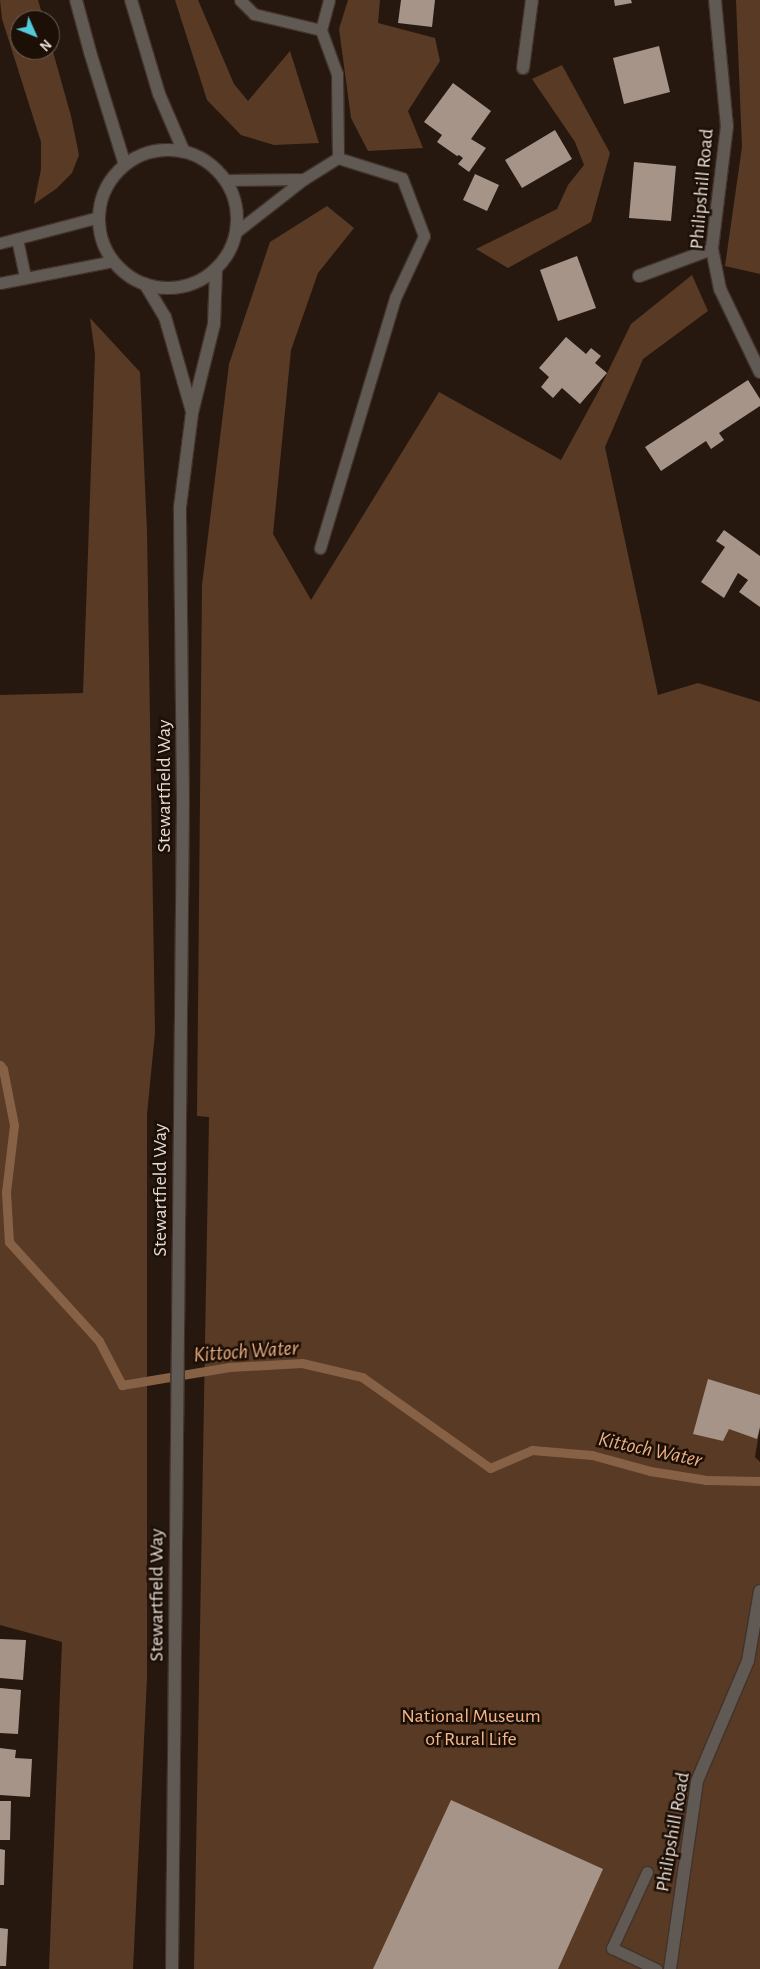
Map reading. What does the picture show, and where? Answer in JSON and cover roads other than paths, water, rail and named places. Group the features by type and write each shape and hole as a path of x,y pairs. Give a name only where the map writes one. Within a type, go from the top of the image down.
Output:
{"street":[{"path":"76,0 90,52 126,165"},
{"path":"132,0 159,94 184,152"},
{"path":"523,68 532,0"},
{"name":"Philipshill Road","path":"716,0 727,126 712,249 720,289 760,372"},
{"path":"164,150 184,152 200,158 214,167 225,180 233,196 237,214 236,232 229,252 216,269 200,280 183,287 164,288 145,284 127,275 113,261 102,240 99,217 103,198 112,180 126,165 144,155 164,150"},
{"path":"639,276 712,249"},
{"name":"Stewartfield Way","path":"172,1969 184,804 180,507 192,413 214,324 216,269"},
{"name":"Stewartfield Way","path":"145,284 165,317 192,413"},
{"name":"Philipshill Road","path":"670,1969 697,1781 748,1661 760,1591"}],"lane":[{"path":"240,0 254,14 321,30"},
{"path":"329,0 321,30 337,74 338,158"},
{"path":"236,232 304,179 338,158 402,178 424,236 394,298 320,548"},
{"path":"225,180 304,179"},
{"path":"0,243 99,217"},
{"path":"17,239 25,278"},
{"path":"0,282 113,261"},
{"path":"647,1872 612,1948 656,1969"}],"waterway":[{"name":"Kittoch Water","path":"0,1065 3,1069 14,1125 6,1192 9,1242 99,1341 122,1385 229,1367 302,1363 362,1377 490,1468 532,1450 592,1455 650,1471 706,1480 760,1481"}],"park label":[{"name":"National Museum of Rural Life","path":"471,1728"}]}
